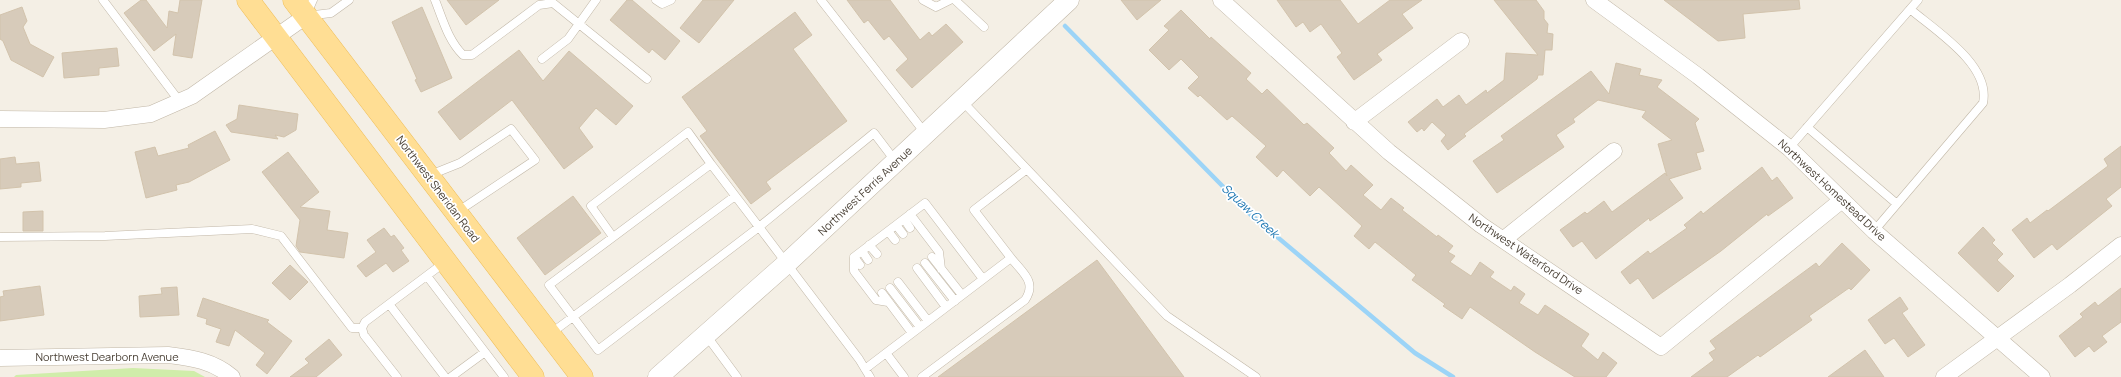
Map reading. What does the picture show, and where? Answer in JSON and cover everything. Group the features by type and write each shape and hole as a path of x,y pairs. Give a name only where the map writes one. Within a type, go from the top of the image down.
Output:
{"main road":[{"path":"248,0 533,377"},
{"name":"Northwest Sheridan Road","path":"304,5 428,176 582,377"}],"street":[{"name":"Northwest Ferris Avenue","path":"658,377 786,264 927,135 1069,0"},
{"name":"Northwest Homestead Drive","path":"1594,0 1698,76 1789,148 1874,231 2042,377"},
{"name":"Northwest Waterford Drive","path":"1223,1 1354,122 1389,152 1481,225 1661,347 1842,200"},
{"path":"0,119 104,120 151,114 192,96 276,37 304,5"},
{"path":"1354,122 1461,42"},
{"path":"1503,240 1614,151"},
{"path":"1944,377 2070,285 2121,245"},
{"name":"Northwest Dearborn Avenue","path":"0,358 168,355 194,358 220,367 232,377"}],"lane":[{"path":"103,0 180,102"},
{"path":"304,5 332,13 349,0"},
{"path":"435,0 451,39 463,55 472,55 539,5 553,3 647,79"},
{"path":"542,59 568,39 596,0"},
{"path":"656,0 662,4 671,0"},
{"path":"821,0 927,135"},
{"path":"923,0 927,4 936,7 950,0"},
{"path":"955,0 984,27"},
{"path":"1789,148 1918,0"},
{"path":"1874,231 1983,104 1985,96 1985,88 1980,76 1966,56 1910,9"},
{"path":"962,101 1167,316 1256,377"},
{"path":"1807,127 1897,204"},
{"path":"428,176 460,163 511,129 535,160 456,213"},
{"path":"613,237 591,206 688,132 870,377"},
{"path":"711,164 549,285 598,350 759,227 874,134 896,162"},
{"path":"922,377 1024,300 1030,292 1030,283 974,210 1027,169"},
{"path":"550,335 735,196"},
{"path":"854,256 926,203 983,279"},
{"path":"907,217 910,228"},
{"path":"907,217 938,252 941,269"},
{"path":"896,225 903,234"},
{"path":"0,237 105,236 252,229 281,236 352,328 362,328"},
{"path":"888,231 895,240"},
{"path":"869,245 876,254"},
{"path":"862,251 868,260"},
{"path":"854,256 860,265"},
{"path":"854,256 854,271 876,300 888,302"},
{"path":"932,257 962,295"},
{"path":"865,369 1011,258"},
{"path":"397,377 364,335 362,328 365,322 446,261"},
{"path":"925,263 955,301"},
{"path":"917,268 946,307"},
{"path":"426,276 504,377"},
{"path":"898,282 928,321"},
{"path":"890,288 920,327"},
{"path":"882,293 912,333"},
{"path":"389,304 445,377"},
{"path":"706,335 735,377"},
{"path":"454,376 485,352"},
{"path":"886,353 904,377"}],"green space":[{"path":"133,368 194,371 205,377 14,377 16,375"}],"building":[{"path":"141,0 146,0 167,28 169,11 178,13 180,0 202,0 192,58 173,55 176,34 154,51 124,13"},
{"path":"447,0 499,0 466,25"},
{"path":"627,0 632,0 680,41 665,60 652,49 649,53 610,20"},
{"path":"703,0 734,0 699,43 680,28"},
{"path":"847,0 890,0 920,40 929,32 932,36 946,24 963,42 912,88 896,70 908,59 889,36 884,40 868,20 864,23"},
{"path":"1121,0 1161,0 1137,20"},
{"path":"1277,0 1340,0 1358,24 1390,0 1422,0 1402,14 1413,28 1377,54 1382,60 1354,80 1337,57 1342,53 1321,24 1310,32 1303,22 1296,27"},
{"path":"1494,0 1536,0 1544,11 1544,19 1548,24 1547,33 1553,34 1552,50 1545,50 1543,75 1538,75 1537,79 1464,134 1466,136 1448,150 1441,141 1446,135 1432,122 1424,131 1422,128 1417,132 1408,122 1437,99 1443,107 1459,95 1466,105 1486,90 1487,93 1504,80 1506,53 1538,55"},
{"path":"1664,0 1799,0 1800,9 1743,14 1745,38 1718,41"},
{"path":"22,7 27,21 23,27 30,44 54,57 43,77 11,60 3,41 0,39 0,15"},
{"path":"422,7 452,78 421,92 415,80 417,79 392,22"},
{"path":"1181,10 1210,39 1211,37 1251,73 1246,79 1262,94 1267,89 1304,125 1307,123 1334,148 1329,153 1346,171 1351,165 1373,185 1363,195 1381,210 1391,198 1404,208 1402,210 1437,237 1438,235 1453,246 1448,252 1455,256 1450,262 1471,276 1480,262 1494,272 1490,277 1511,291 1514,286 1525,294 1519,303 1538,315 1545,305 1589,334 1581,346 1598,360 1603,352 1617,363 1606,377 1575,377 1535,352 1470,307 1462,319 1443,306 1445,304 1412,280 1416,275 1375,242 1369,249 1354,236 1362,226 1319,187 1310,196 1283,170 1277,177 1256,157 1266,146 1232,116 1227,120 1200,95 1198,97 1188,88 1199,77 1181,59 1169,70 1149,50 1169,30 1164,26"},
{"path":"795,12 812,35 793,49 847,121 766,182 771,189 751,204 700,136 707,131 682,97"},
{"path":"117,48 119,66 99,68 99,75 64,78 62,53"},
{"path":"519,50 543,81 569,51 633,106 616,125 596,108 579,128 593,147 564,169 512,100 460,140 438,112"},
{"path":"1616,63 1641,69 1639,75 1662,80 1657,87 1699,119 1695,123 1704,151 1696,153 1701,169 1669,179 1683,198 1650,221 1649,218 1596,259 1582,241 1573,247 1560,230 1585,212 1587,214 1604,201 1612,212 1665,173 1667,176 1658,144 1672,140 1642,117 1646,111 1598,100 1573,119 1575,122 1556,135 1564,147 1497,193 1473,161 1504,140 1501,136 1591,71 1609,94"},
{"path":"239,105 298,114 296,130 284,137 275,135 278,139 231,132 226,125 237,119"},
{"path":"215,131 230,160 189,182 176,185 177,190 146,198 135,152 155,147 158,156 189,148 188,145"},
{"path":"2121,146 2121,187 2106,199 2112,206 2057,250 2052,244 2034,258 2012,230 2027,218 2030,223 2047,210 2048,211 2108,166 2104,159"},
{"path":"288,152 319,192 300,207 330,211 327,230 348,233 344,258 300,252 296,246 300,220 262,172"},
{"path":"15,157 16,164 39,162 41,181 21,183 21,187 0,189 0,159"},
{"path":"1762,167 1772,181 1777,177 1793,198 1768,216 1767,214 1721,251 1653,299 1638,278 1630,284 1621,272 1648,251 1650,254 1687,228 1684,225 1701,211 1703,214"},
{"path":"573,196 601,233 545,275 517,238"},
{"path":"43,211 43,231 23,231 23,212"},
{"path":"1983,227 1995,240 1992,243 2003,254 1997,260 2014,276 1998,292 1958,253"},
{"path":"384,228 391,237 394,235 404,248 401,250 409,261 393,272 386,263 366,277 357,266 376,252 367,240"},
{"path":"1842,243 1870,270 1851,290 1849,288 1809,316 1812,320 1760,357 1758,355 1727,377 1691,377 1714,360 1709,353 1716,349 1710,341 1816,263 1819,267"},
{"path":"1097,260 1184,377 938,377"},
{"path":"290,265 308,282 290,300 272,283"},
{"path":"40,286 44,315 0,321 0,297 4,296 3,291"},
{"path":"177,287 179,315 140,317 139,296 162,294 161,288"},
{"path":"2121,288 2121,322 2102,336 2107,342 2094,352 2089,346 2075,357 2059,336 2083,317 2080,314 2095,302 2098,306"},
{"path":"1900,297 1908,309 1902,313 1925,345 1908,357 1894,338 1885,344 1868,320"},
{"path":"203,298 269,320 267,322 292,341 267,374 256,365 265,353 235,330 229,346 216,342 221,329 206,324 207,319 197,316"},
{"path":"329,339 342,355 316,377 290,377 309,363 305,359"},
{"path":"1865,350 1884,377 1828,377"}],"waterway":[{"name":"Squaw Creek","path":"1065,26 1250,214 1415,353 1453,377"}]}
